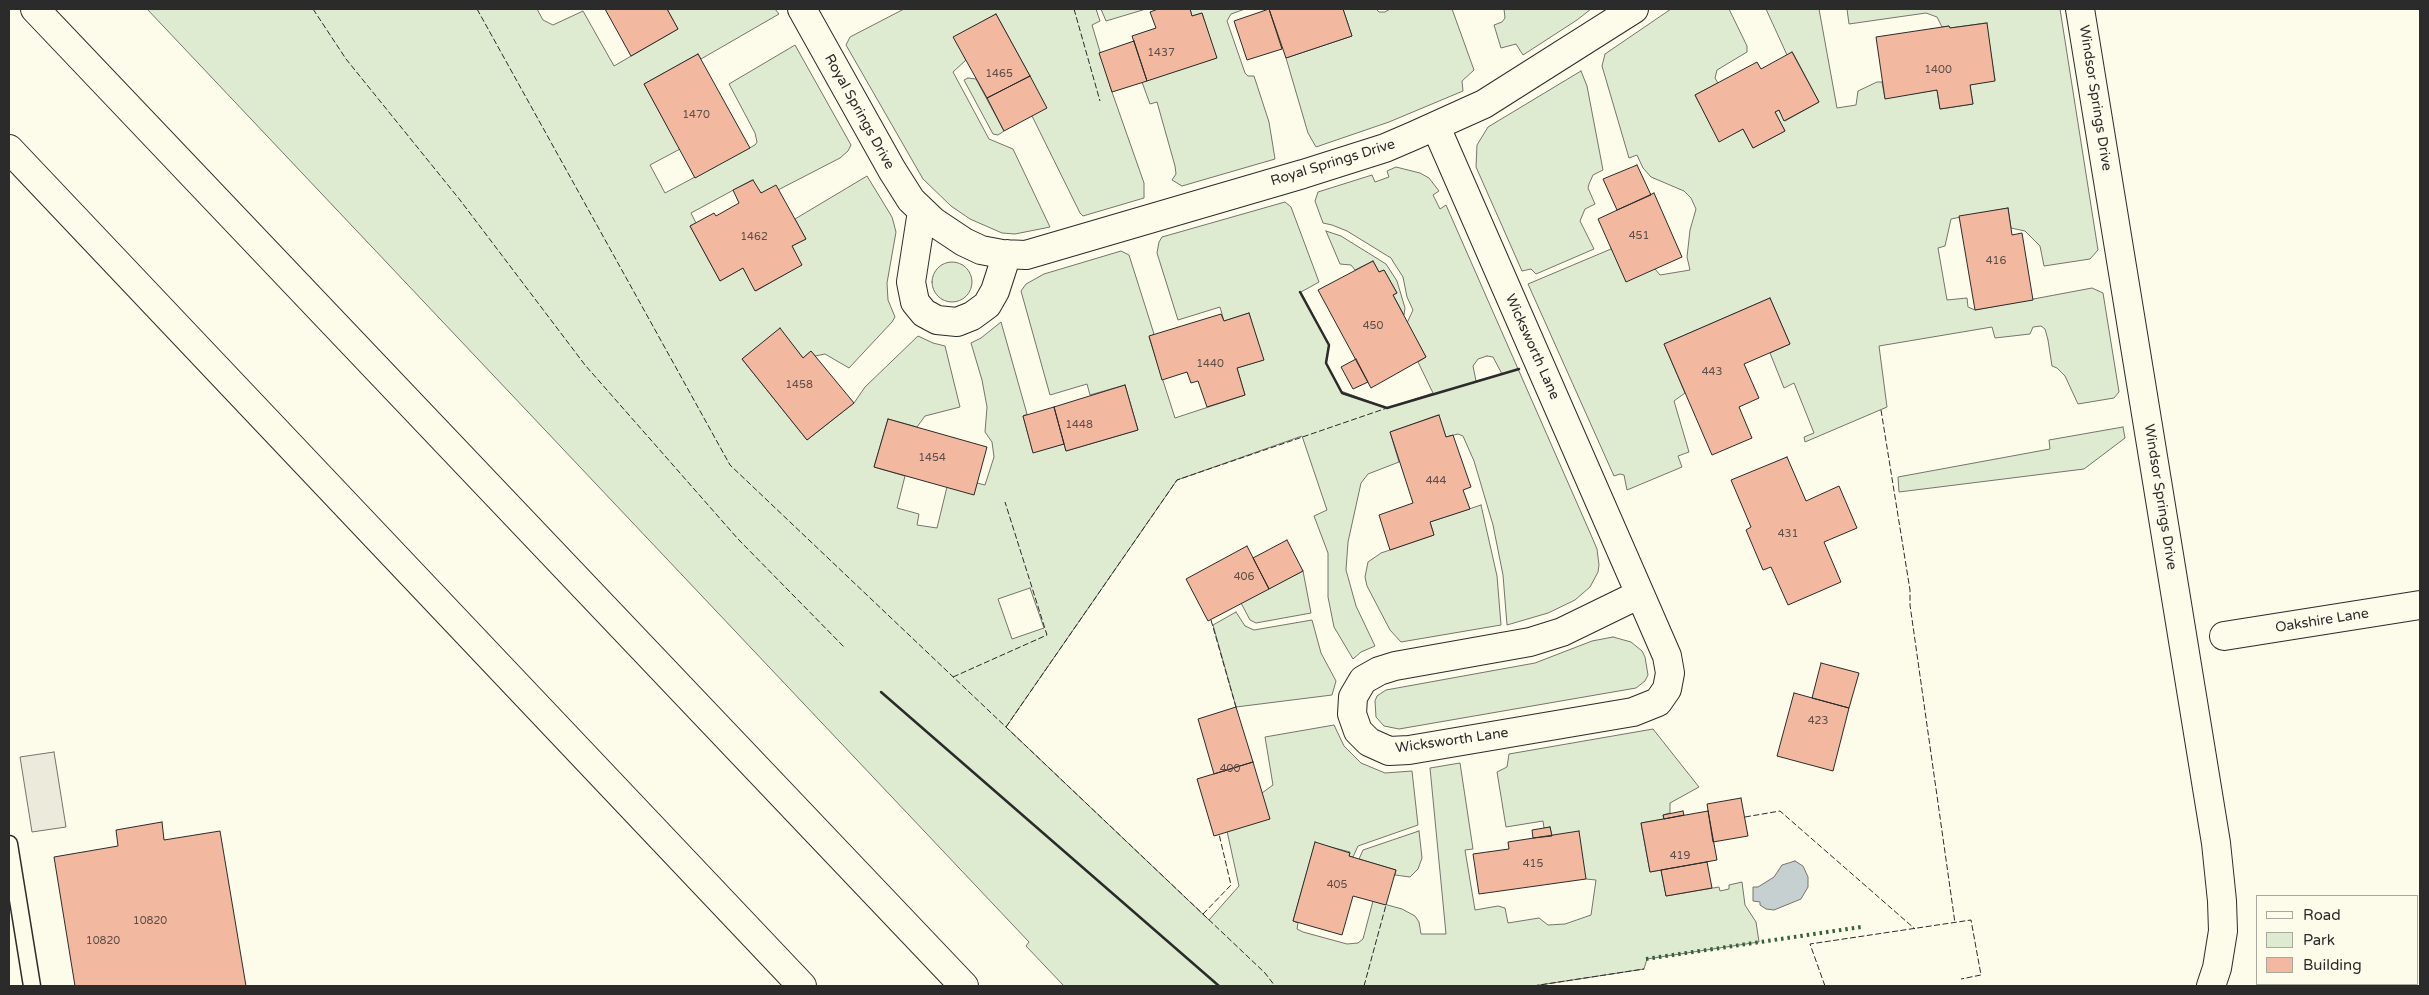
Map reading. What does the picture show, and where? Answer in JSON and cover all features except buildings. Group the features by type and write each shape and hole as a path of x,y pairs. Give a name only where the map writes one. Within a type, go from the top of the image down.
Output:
{"main road":[{"path":"35,9 964,986"},
{"name":"Royal Springs Drive","path":"802,9 892,170 911,200 934,222 964,242 981,250 1026,255 1385,148 1436,127 1484,104 1634,9"},
{"name":"Windsor Springs Drive","path":"2080,9 2219,862 2223,931 2217,968 2211,986"},
{"name":"Wicksworth Lane","path":"1436,127 1640,594 1662,640 1670,673 1667,689 1658,702 1645,708 1410,750 1390,751 1369,742 1358,731 1352,714 1353,697 1363,680 1378,671 1394,666 1530,642 1562,632 1640,594"},
{"path":"9,149 802,986"},
{"path":"922,211 911,282 915,302 924,313 937,320 957,322 972,316 987,305 995,292 1007,254"},
{"name":"Oakshire Lane","path":"2224,636 2420,606"}],"lane":[{"path":"9,844 32,986"}],"green space":[{"path":"147,9 537,9 543,20 553,25 583,11 614,66 678,29 667,9 775,9 779,14 701,59 698,54 644,84 680,149 650,165 665,193 755,145 757,142 755,133 729,84 795,45 851,145 848,151 840,158 778,190 761,193 752,180 691,213 696,223 690,226 720,281 743,268 756,291 801,265 792,246 806,239 795,219 867,176 892,217 896,232 887,283 888,300 895,317 892,322 849,368 825,354 815,356 811,351 803,358 780,329 742,359 807,440 854,403 865,387 918,336 945,346 960,407 925,416 917,427 888,419 874,467 905,476 897,508 919,514 917,525 937,528 947,487 977,483 985,485 994,457 992,442 985,432 987,407 982,380 971,343 981,338 1001,322 1027,414 1023,416 1033,452 1064,444 1066,451 1138,430 1125,385 1090,395 1087,384 1050,395 1021,291 1026,284 1044,274 1121,251 1129,255 1154,334 1149,337 1175,418 1245,395 1237,368 1263,360 1249,313 1224,321 1220,307 1178,320 1157,253 1159,242 1162,237 1285,202 1291,207 1319,282 1301,292 1329,345 1326,363 1341,391 1387,408 1433,393 1418,362 1426,357 1407,323 1413,310 1407,297 1403,277 1391,258 1347,231 1323,223 1315,201 1318,192 1372,175 1375,182 1389,177 1387,171 1396,167 1420,173 1429,178 1439,191 1433,195 1440,209 1446,205 1597,549 1598,572 1590,587 1575,600 1548,613 1507,625 1503,575 1493,525 1474,461 1463,436 1458,434 1446,437 1438,415 1390,432 1399,462 1368,474 1361,483 1348,542 1346,570 1356,606 1375,646 1361,652 1353,659 1334,627 1328,597 1328,553 1314,516 1327,510 1302,436 1177,480 1006,727 1209,920 1239,886 1227,831 1262,793 1273,785 1265,737 1334,725 1344,746 1361,763 1385,773 1412,771 1418,825 1358,846 1353,857 1349,856 1350,852 1315,843 1293,921 1298,923 1297,929 1303,932 1347,944 1358,943 1363,939 1373,901 1402,909 1415,916 1419,922 1421,934 1446,934 1430,768 1460,763 1473,849 1465,850 1475,910 1498,906 1505,908 1508,923 1539,918 1548,925 1565,924 1591,915 1596,880 1586,879 1552,836 1550,827 1544,828 1543,821 1506,827 1497,772 1507,767 1509,754 1653,729 1699,787 1670,803 1670,813 1663,815 1664,819 1641,823 1650,872 1661,870 1666,896 1719,887 1720,891 1729,889 1729,885 1742,882 1745,905 1756,922 1759,942 1647,959 1644,969 1533,986 1064,986 1026,946 1029,942","holes":["1487,356 1493,357 1502,374 1476,381 1473,366 1478,359","1030,588 1044,628 1012,639 998,599"]},
{"path":"904,9 1096,9 1100,21 1092,25 1112,92 1144,183 1144,198 1083,216 1080,213 1032,116 1030,76 996,14 954,37 966,60 953,72 989,139 1013,149 1050,227 1015,234 1002,233 970,219 951,206 923,179 846,45 850,37"},
{"path":"1101,9 1146,9 1106,21"},
{"path":"1190,9 1245,9 1231,14 1227,21 1245,73 1248,76 1254,76 1269,122 1275,159 1182,186 1172,180 1176,174 1175,166 1157,102 1150,104 1142,82 1216,58 1202,13 1192,16"},
{"path":"1343,9 1376,9 1379,12 1385,12 1390,9 1452,9 1474,70 1462,81 1463,91 1389,122 1316,147 1308,133 1286,58 1352,36"},
{"path":"1504,9 1591,9 1523,55 1516,44 1501,48 1494,25 1502,22 1505,18"},
{"path":"1671,9 1729,9 1747,46 1747,52 1717,70 1715,78 1718,83 1695,95 1719,141 1743,129 1753,148 1785,131 1775,112 1779,110 1785,121 1819,102 1793,53 1787,55 1766,9 1819,9 1837,108 1856,105 1858,91 1877,82 1882,82 1885,98 1937,90 1940,109 1973,104 1970,85 1995,80 1986,23 1950,28 1949,26 1942,27 1937,17 1926,13 1849,24 1847,9 2060,9 2098,250 2090,259 2044,266 2040,246 2025,231 2011,228 2008,208 1951,219 1945,246 1938,248 1947,300 1967,298 1968,307 1975,310 2092,288 2103,293 2119,392 2114,398 2078,404 2065,376 2052,366 2045,329 2041,326 2033,327 2030,334 1995,338 1992,327 1879,346 1887,407 1805,442 1804,437 1814,433 1794,383 1784,388 1770,353 1790,344 1770,298 1664,344 1685,393 1674,401 1689,452 1678,456 1682,467 1627,490 1624,475 1614,476 1528,284 1611,249 1655,269 1660,275 1690,270 1687,257 1690,230 1696,209 1691,198 1684,191 1651,177 1643,168 1637,155 1629,158 1602,66 1605,54"},
{"path":"1581,71 1587,86 1603,170 1593,175 1588,188 1595,204 1585,209 1580,221 1594,249 1536,274 1531,269 1522,271 1476,167 1477,145 1488,127"},
{"path":"968,78 976,79 1004,131 998,135 993,134 964,80"},
{"path":"1326,231 1341,236 1386,264 1397,281 1405,308 1404,315 1393,295 1397,293 1384,270 1379,272 1373,261 1355,270 1351,265 1340,264"},
{"path":"956,262 963,265 969,271 972,282 971,290 963,299 956,302 948,302 941,299 933,290 932,278 935,271 944,263"},
{"path":"2123,427 2125,438 2084,469 1899,492 1898,477 2050,449 2049,440"},
{"path":"1481,505 1497,576 1501,625 1401,642 1390,630 1367,586 1365,577 1368,562 1381,553 1434,535 1430,522"},
{"path":"1303,571 1311,613 1256,623 1250,620 1241,603"},
{"path":"1236,612 1245,626 1254,630 1312,620 1321,653 1336,681 1332,695 1236,707 1213,625"},
{"path":"1613,637 1631,642 1642,651 1645,657 1648,675 1645,681 1636,688 1399,729 1384,726 1376,717 1375,701 1377,696 1386,690 1535,663 1592,641"},
{"path":"1419,831 1422,858 1418,869 1410,877 1395,875 1396,870 1359,859 1363,850"}],"shaded area":[{"path":"54,752 66,827 32,832 20,757"},
{"path":"1795,861 1803,866 1808,877 1808,887 1801,899 1774,910 1766,909 1760,905 1760,902 1753,901 1753,887 1758,887 1774,877 1782,865"}],"hedge":[{"path":"1646,959 1861,927"}],"fence":[{"path":"313,9 346,59 460,200 585,365 738,539 845,648"},
{"path":"477,9 730,465 1265,973 1275,986"},
{"path":"1074,9 1100,101"},
{"path":"1006,727 1177,480 1387,408"},
{"path":"1881,410 1910,590 1910,605 1955,923"},
{"path":"953,677 1047,635 1005,502"},
{"path":"1211,620 1236,707"},
{"path":"1745,817 1780,811 1915,929"},
{"path":"1203,914 1231,885 1219,834"},
{"path":"1364,986 1386,905"},
{"path":"1825,986 1810,944 1971,920 1981,975 1961,979"},
{"path":"1533,986 1644,969"}],"wall":[{"path":"1300,292 1329,345 1326,363 1342,393 1387,408 1519,369"},
{"path":"881,692 1219,986"}]}
